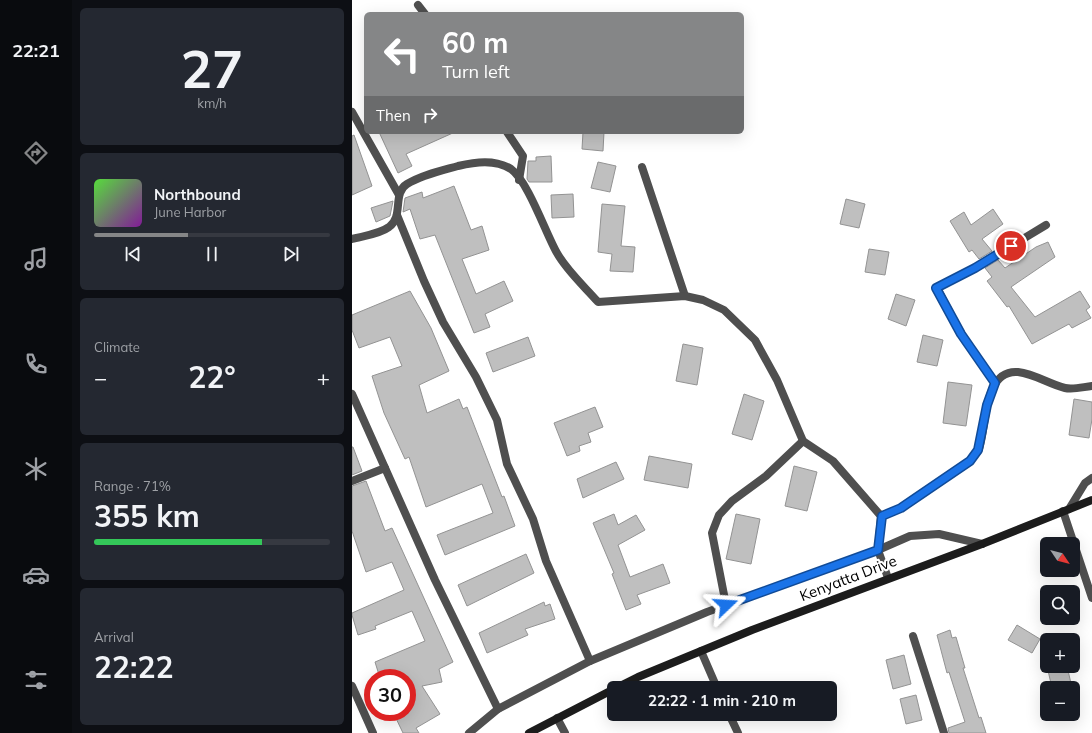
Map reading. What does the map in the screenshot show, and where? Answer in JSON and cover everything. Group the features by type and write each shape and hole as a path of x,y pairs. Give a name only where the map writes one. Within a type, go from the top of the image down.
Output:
{"main road":[{"name":"Kenyatta Drive","path":"630,681 752,630 982,544 1092,500"},
{"name":"Kenyatta Drive","path":"529,733 607,692"}],"street":[{"path":"418,5 423,12"},
{"path":"352,112 364,133"},
{"path":"364,134 399,195"},
{"path":"508,134 522,156 519,180"},
{"path":"352,239 388,228 393,224 397,215 399,195 404,186 417,178 449,168 486,162 500,164 512,170 528,192 558,254 598,302 685,296 703,300 724,310 755,340 777,380 803,441 833,461 882,516 878,550 888,578"},
{"path":"642,167 685,296"},
{"path":"397,215 424,281 443,322 476,377 497,420 507,464 533,519 546,561 590,661"},
{"path":"995,383 961,334 936,288 975,268 1046,225"},
{"path":"882,516 901,508 970,461 978,450 987,405 995,383 1006,374 1017,372 1030,374 1066,388 1092,386"},
{"path":"352,394 435,580 498,709"},
{"path":"726,605 712,533 718,515 732,501 766,476 803,441"},
{"path":"352,481 385,468"},
{"path":"1092,478 1085,482 1066,510 1092,598"},
{"path":"469,733 498,709 590,661 726,605 878,550 910,536 939,534 982,544"},
{"path":"913,636 944,733"},
{"path":"701,651 715,681"},
{"path":"352,686 373,733"},
{"path":"557,718 565,733"},
{"path":"732,721 738,733"}],"building":[{"path":"380,134 451,134 406,154 412,166 398,173"},
{"path":"583,134 604,134 603,151 582,149"},
{"path":"354,135 372,186 352,195 352,136"},
{"path":"551,156 552,182 529,182 527,179 528,161 536,161 536,157"},
{"path":"598,162 616,166 610,192 591,188"},
{"path":"454,186 471,230 482,226 489,250 462,259 476,294 504,281 513,301 485,314 490,327 474,333 435,235 420,239 410,209 403,212 405,198 422,192 423,198"},
{"path":"573,194 574,217 552,218 551,195"},
{"path":"846,199 865,204 859,228 840,224"},
{"path":"393,201 390,216 376,222 371,208"},
{"path":"602,204 625,206 621,246 635,247 633,272 610,271 612,254 598,252"},
{"path":"993,209 1003,224 982,239 992,251 979,259 972,250 969,252 950,221 964,212 971,225"},
{"path":"1048,242 1055,257 1011,287 1035,317 1080,291 1090,307 1086,310 1091,318 1072,328 1069,324 1032,344 1009,306 1007,307 987,281 992,277 985,268 998,260 1005,268 1036,247"},
{"path":"869,249 889,252 885,275 865,272"},
{"path":"410,291 431,328 449,371 419,385 427,413 459,399 463,409 467,407 502,497 504,496 515,526 445,555 437,535 493,513 482,484 426,507 409,457 405,459 384,413 372,376 402,366 390,337 359,348 352,330 352,315"},
{"path":"896,294 915,300 906,326 888,319"},
{"path":"923,335 943,340 937,366 917,362"},
{"path":"528,337 535,356 493,372 486,353"},
{"path":"683,344 703,348 697,385 676,381"},
{"path":"948,382 972,385 966,426 943,423"},
{"path":"744,394 764,401 752,440 732,434"},
{"path":"1074,399 1092,402 1092,419 1089,438 1069,435"},
{"path":"595,407 603,427 588,433 591,442 579,446 580,451 567,456 554,423"},
{"path":"352,447 362,471 352,475"},
{"path":"649,456 692,464 688,488 644,480"},
{"path":"616,462 624,479 583,498 577,479"},
{"path":"794,466 817,472 807,511 785,506"},
{"path":"366,481 385,531 392,528 453,662 439,669 442,682 422,686 440,714 416,728 419,733 403,733 397,721 416,721 416,669 377,669 375,662 425,641 412,611 375,626 376,629 358,635 352,615 352,613 404,590 392,562 366,572 352,531 352,486"},
{"path":"614,514 618,525 636,515 645,530 618,545 630,577 663,564 670,583 637,595 641,604 626,610 612,574 614,573 593,523"},
{"path":"736,514 760,519 751,564 726,559"},
{"path":"526,554 534,573 467,606 458,585"},
{"path":"544,602 545,606 550,604 555,619 525,629 528,635 487,653 479,633"},
{"path":"1017,625 1040,639 1032,653 1008,640"},
{"path":"950,630 952,638 956,637 965,668 963,668 979,718 981,717 986,733 949,733 948,728 965,722 949,672 947,673 937,635"},
{"path":"904,655 911,684 893,689 886,660"},
{"path":"1049,673 1069,673 1070,681 1050,681"},
{"path":"916,695 922,720 906,724 900,699"}],"route":[{"path":"726,605 878,550 882,516 901,508 970,461 978,450 987,405 995,383 961,334 936,288 975,268 1011,246"}]}
